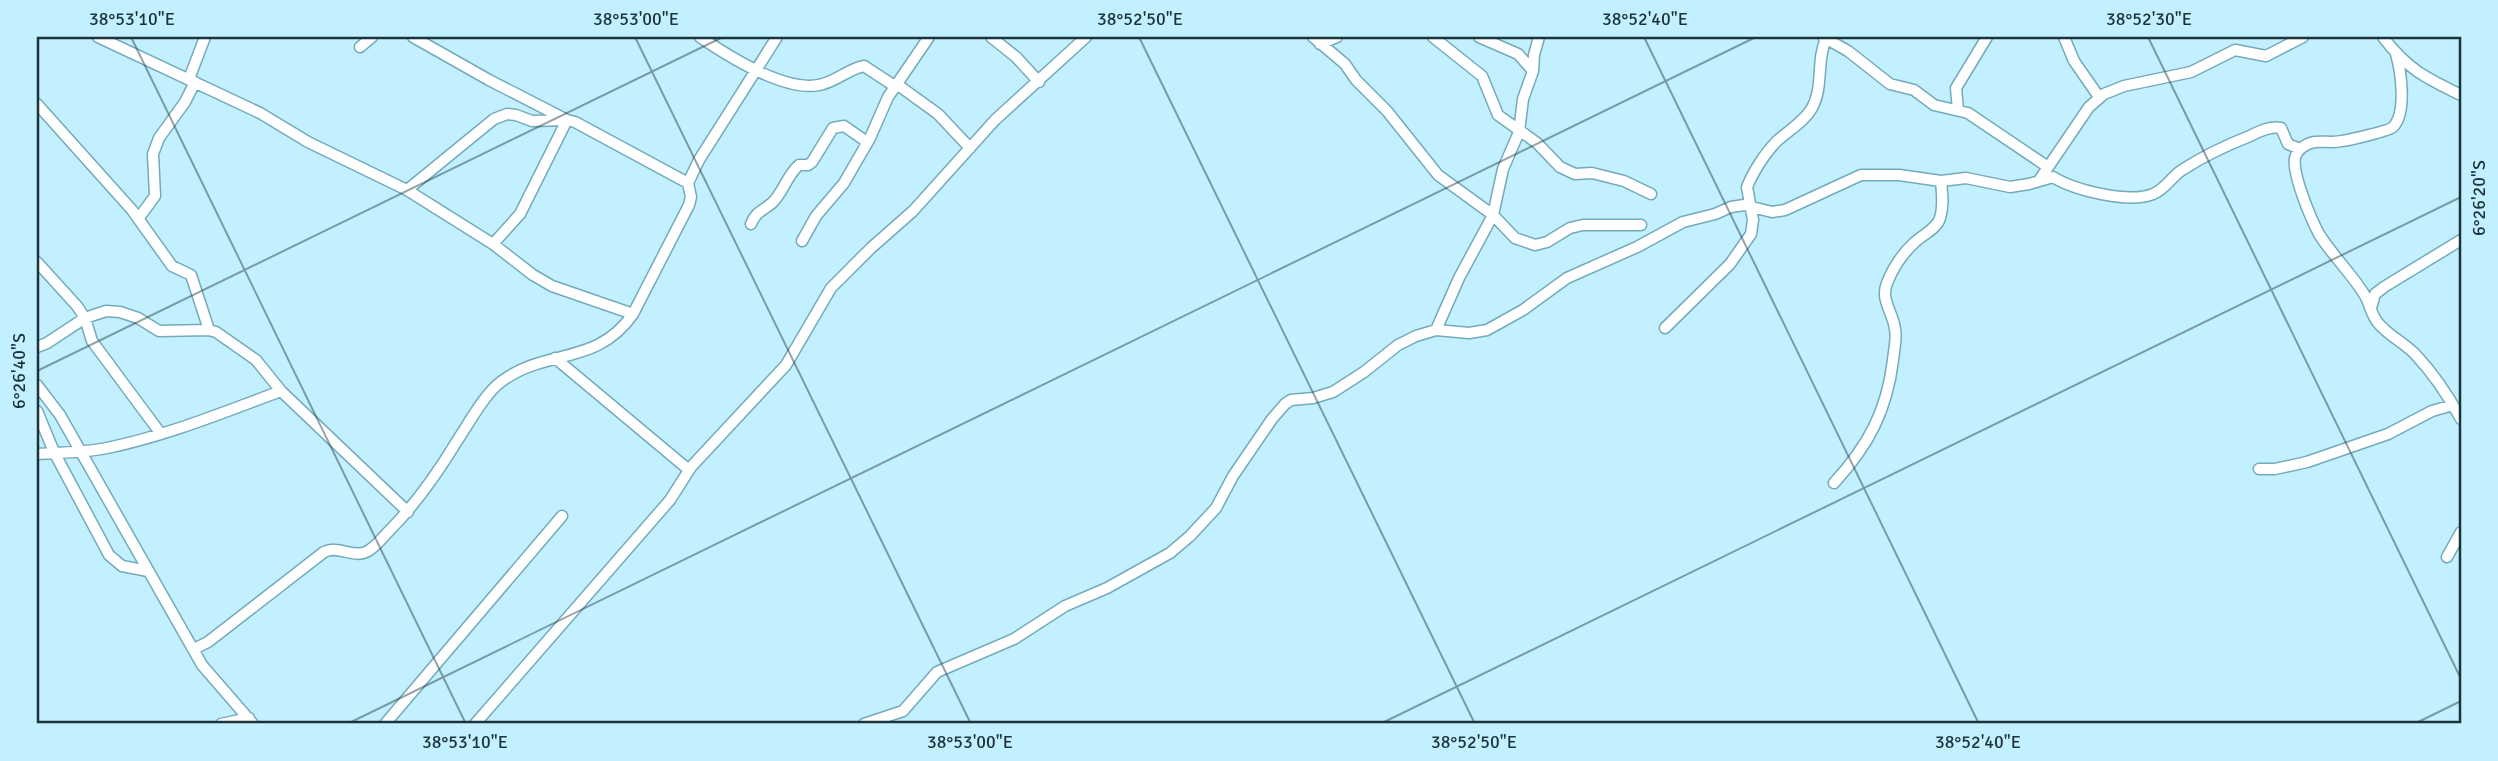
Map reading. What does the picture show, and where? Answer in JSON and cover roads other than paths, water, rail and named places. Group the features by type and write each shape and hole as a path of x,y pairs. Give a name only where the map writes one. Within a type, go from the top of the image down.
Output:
{"street":[{"path":"98,37 260,113 308,142 407,190 493,244 552,286 633,314"},
{"path":"138,219 156,192 154,150 159,138 185,102 205,37"},
{"path":"360,47 372,37"},
{"path":"413,37 489,80 688,183"},
{"path":"700,37 734,61 791,82 816,86 864,66 938,114 970,148"},
{"path":"194,649 208,642 324,551 332,549 364,553 408,512 424,493 472,418 499,383 522,370 603,343 622,329 633,314 689,205 691,197 688,183 708,145 777,37"},
{"path":"802,241 816,216 844,183 888,97 929,37"},
{"path":"991,37 1016,57 1039,82"},
{"path":"475,724 670,500 688,470 786,365 831,288 871,247 907,217 995,120 1086,37"},
{"path":"1316,40 1337,37"},
{"path":"1433,37 1482,76 1498,115 1537,143 1551,159 1568,172 1592,173 1624,181 1651,194"},
{"path":"1479,37 1518,54 1533,71"},
{"path":"1436,330 1459,278 1493,215 1503,169 1519,132 1523,100 1533,71 1539,37"},
{"path":"1958,110 1956,88 1987,37"},
{"path":"2064,37 2074,61 2099,97"},
{"path":"2040,179 2089,107 2099,97 2124,86 2191,72 2235,50 2266,56 2303,37"},
{"path":"2384,37 2411,69 2461,95"},
{"path":"1665,328 1730,264 1752,234 1747,192 1749,181 1777,142 1808,115 1815,104 1820,80 1821,49 1829,38 1890,84 1914,90 1934,105 1968,113 2048,167"},
{"path":"1316,40 1345,64 1438,175 1493,215 1515,238 1535,245 1547,242 1570,228 1583,225 1641,225"},
{"path":"2396,54 2401,92 2399,113 2394,126 2383,132 2344,141 2312,142 2300,149 2295,157 2297,170 2314,224 2364,293 2378,323 2420,359 2461,419"},
{"path":"37,104 138,219 172,266 193,278 209,330"},
{"path":"407,190 494,119 508,114 532,121 567,120"},
{"path":"493,244 520,214 567,120"},
{"path":"751,224 757,214 772,203 793,170 799,164 808,165 812,162 833,128 844,126 867,142"},
{"path":"864,724 903,711 937,672 1014,639 1065,606 1107,588 1170,552 1216,508 1233,476 1285,404 1292,400 1333,392 1398,345 1416,336 1436,330 1469,333 1487,330 1523,310 1567,278 1637,247 1683,222 1744,205 1772,212 1785,210 1861,175 1899,175 1941,181 1966,178 2010,187 2053,177 2068,186 2089,191 2144,197 2160,191 2181,170 2270,127 2281,128 2288,144 2300,149"},
{"path":"1834,483 1873,432 1881,412 1891,377 1896,338 1894,321 1884,296 1886,286 1905,253 1940,219 1943,204 1941,181"},
{"path":"2371,308 2375,294 2384,287 2461,240"},
{"path":"37,262 85,318 94,344 160,434"},
{"path":"37,347 85,318 100,312 113,311 138,318 159,331 209,330 222,335 256,360 281,391 408,512"},
{"path":"555,358 688,470"},
{"path":"37,386 60,415 206,671 251,721"},
{"path":"37,454 107,448 160,434 281,391"},
{"path":"2259,469 2275,469 2307,462 2388,434 2431,411 2453,405"},
{"path":"37,411 54,452 113,560 122,566 148,571"},
{"path":"385,724 562,516"},
{"path":"2447,557 2461,532"},
{"path":"221,724 251,721"}]}
